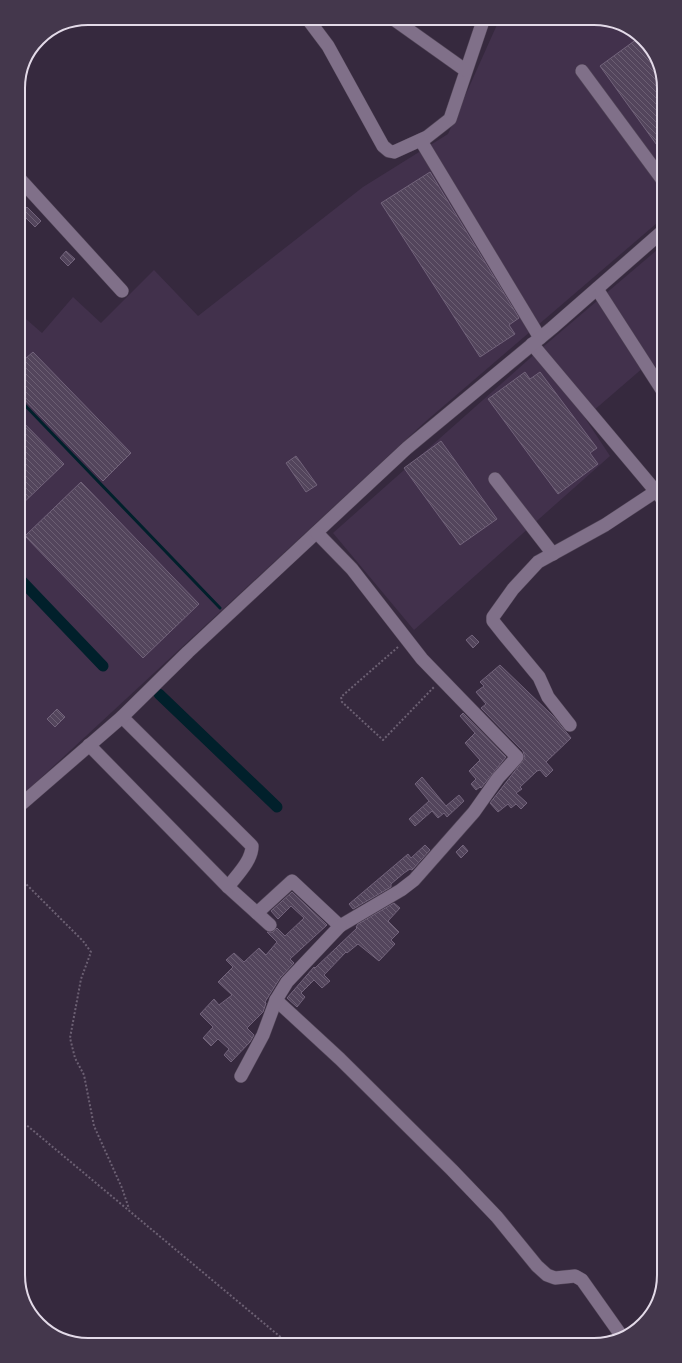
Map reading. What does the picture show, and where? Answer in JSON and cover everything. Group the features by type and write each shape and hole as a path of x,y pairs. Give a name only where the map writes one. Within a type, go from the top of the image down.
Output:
{"street":[{"path":"313,25 328,46 383,146 389,152 394,152 421,141 450,119 482,25"},
{"path":"402,25 466,70"},
{"path":"582,71 657,173"},
{"path":"421,141 536,341 657,485"},
{"path":"25,185 122,291"},
{"path":"25,801 122,717 188,652 407,448 536,341 657,236"},
{"path":"597,289 657,382"},
{"path":"495,479 553,554"},
{"path":"570,724 548,696 539,677 493,621 493,617 530,569 538,562 605,525 657,491"},
{"path":"241,1076 263,1035 276,1000 296,970 340,926 401,890 414,880 474,812 498,778 517,757 441,680 407,640 352,569 316,533"},
{"path":"122,717 252,846 252,853 228,887"},
{"path":"89,745 228,887 270,925"},
{"path":"257,913 292,881 340,926"},
{"path":"276,1000 340,1059 452,1170 497,1217 547,1275 554,1278 575,1276 582,1280 619,1333"}],"path":[{"path":"407,640 341,697 342,702 383,740 441,680"},
{"path":"25,883 83,941 91,952 81,979 70,1038 75,1058 84,1075 94,1126 122,1188 129,1209"},
{"path":"25,1124 282,1338"}],"shaded area":[{"path":"497,25 598,25 614,28 632,38 644,50 649,57 656,76 657,223 425,422 25,793 25,318 42,333 73,297 101,323 154,270 198,316 363,187 448,134"},
{"path":"657,250 657,368 651,361 585,418 610,456 414,630 333,533 537,352"}],"building":[{"path":"635,41 644,50 649,57 656,76 657,145 600,66"},
{"path":"430,172 519,318 509,325 515,334 480,357 381,203"},
{"path":"27,207 41,221 35,227 25,217 25,209"},
{"path":"66,251 75,259 68,266 60,258"},
{"path":"33,352 131,453 103,481 25,400 25,359"},
{"path":"525,372 530,379 540,372 597,448 590,453 598,464 558,494 488,399"},
{"path":"25,424 64,464 25,501"},
{"path":"441,441 497,519 460,545 404,468"},
{"path":"296,456 317,485 306,492 286,463"},
{"path":"81,482 199,604 143,658 25,536"},
{"path":"472,635 479,642 473,648 466,640"},
{"path":"500,665 553,716 571,738 546,762 553,770 546,777 540,770 537,771 520,787 522,789 516,793 527,803 521,809 516,804 511,808 508,804 498,812 490,803 525,758 523,751 481,708 486,704 476,692 484,686 480,682"},
{"path":"57,709 65,717 55,727 47,719"},
{"path":"463,713 506,757 481,788 480,787 476,790 471,784 476,779 469,771 480,760 465,743 475,733 460,716"},
{"path":"422,777 446,806 459,795 464,801 447,817 444,813 438,818 432,811 415,826 409,819 429,801 415,784"},
{"path":"425,845 430,850 412,870 410,869 404,873 391,884 391,887 353,909 349,904 408,854 411,858"},
{"path":"463,845 468,851 461,858 456,852"},
{"path":"292,892 327,925 290,959 294,963 280,978 265,1002 263,1012 247,1028 254,1035 250,1042 231,1062 224,1055 229,1049 218,1039 211,1046 203,1038 213,1027 200,1014 214,999 219,1005 232,995 218,982 233,967 226,960 234,953 244,962 259,948 266,955 277,942 267,932 273,932 277,928 285,936 304,918 291,906 278,919 271,911"},
{"path":"394,903 400,908 388,921 399,932 391,940 395,944 379,961 358,944 347,953 346,952 324,975 330,981 322,988 314,980 301,993 305,997 297,1007 287,998 314,967 315,968 357,928 356,927 358,924"}],"waterway":[{"path":"25,405 220,608"},
{"path":"25,584 103,666"},
{"path":"159,694 277,807"}]}
